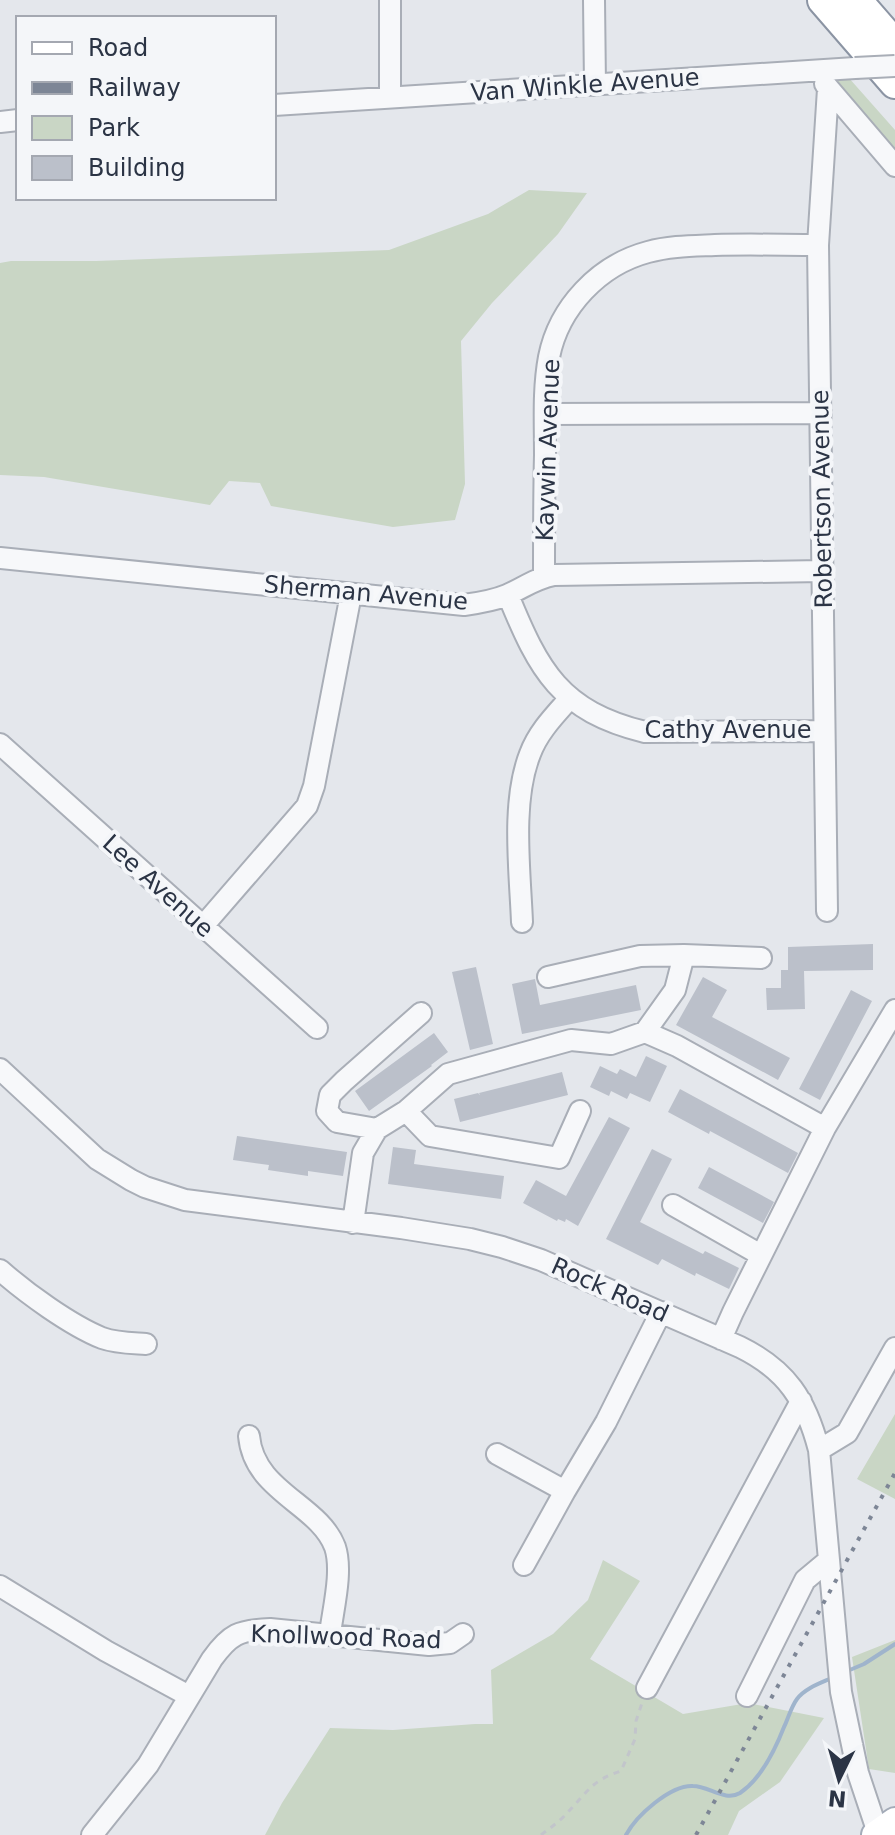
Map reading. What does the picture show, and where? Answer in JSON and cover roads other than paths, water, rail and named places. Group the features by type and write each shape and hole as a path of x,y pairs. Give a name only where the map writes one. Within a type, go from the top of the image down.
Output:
{"highway":[{"path":"823,0 895,83"},
{"path":"856,0 895,45"}],"street":[{"path":"390,0 390,97"},
{"path":"594,0 595,85"},
{"name":"Van Winkle Avenue","path":"276,105 895,66"},
{"path":"815,71 895,166"},
{"name":"Robertson Avenue","path":"827,911 818,245 828,89"},
{"name":"Kaywin Avenue","path":"544,577 548,359 557,331 573,303 605,272 648,252 675,246 818,245"},
{"path":"545,414 821,413"},
{"name":"Sherman Avenue","path":"0,558 464,605 488,602 532,581 554,575 822,571"},
{"path":"203,926 307,806 314,786 351,594"},
{"name":"Cathy Avenue","path":"508,595 543,669 570,698 593,714 619,726 645,732 824,731"},
{"path":"522,922 521,783 536,741 570,698"},
{"name":"Lee Avenue","path":"0,744 317,1028"},
{"path":"353,1223 363,1153 377,1129 406,1111 448,1074 571,1040 611,1044 645,1032 675,990 684,955"},
{"path":"548,977 640,956 761,958"},
{"path":"721,1339 825,1128 895,1010"},
{"path":"377,1129 337,1122 327,1111 330,1095 421,1013"},
{"path":"645,1032 677,1046 825,1128"},
{"name":"Rock Road","path":"0,1069 97,1159 145,1187 185,1200 470,1239 502,1247 541,1260 661,1312 756,1355 770,1365 785,1378 801,1401 819,1450 838,1663 847,1724 861,1785 883,1830"},
{"path":"406,1111 430,1136 559,1158 580,1111"},
{"path":"673,1205 761,1255"},
{"path":"0,1270 48,1306 103,1338 146,1344"},
{"path":"524,1565 606,1422 661,1312"},
{"path":"819,1450 847,1433 895,1348"},
{"path":"647,1688 801,1401"},
{"path":"249,1436 250,1449 263,1472 331,1540 337,1558 337,1573 330,1634"},
{"path":"497,1454 565,1491"},
{"path":"747,1696 805,1580 829,1560"},
{"path":"0,1586 106,1651 189,1696"},
{"name":"Knollwood Road","path":"92,1835 148,1765 212,1659 223,1643 235,1634 253,1629 270,1629 429,1645 450,1643 463,1634"}],"waterway":[{"path":"845,1672 895,1644"},
{"path":"626,1835 637,1819 664,1796 684,1787 699,1787 729,1796 748,1787 766,1763 800,1695 834,1677"}],"railway":[{"path":"696,1835 895,1473"}]}
